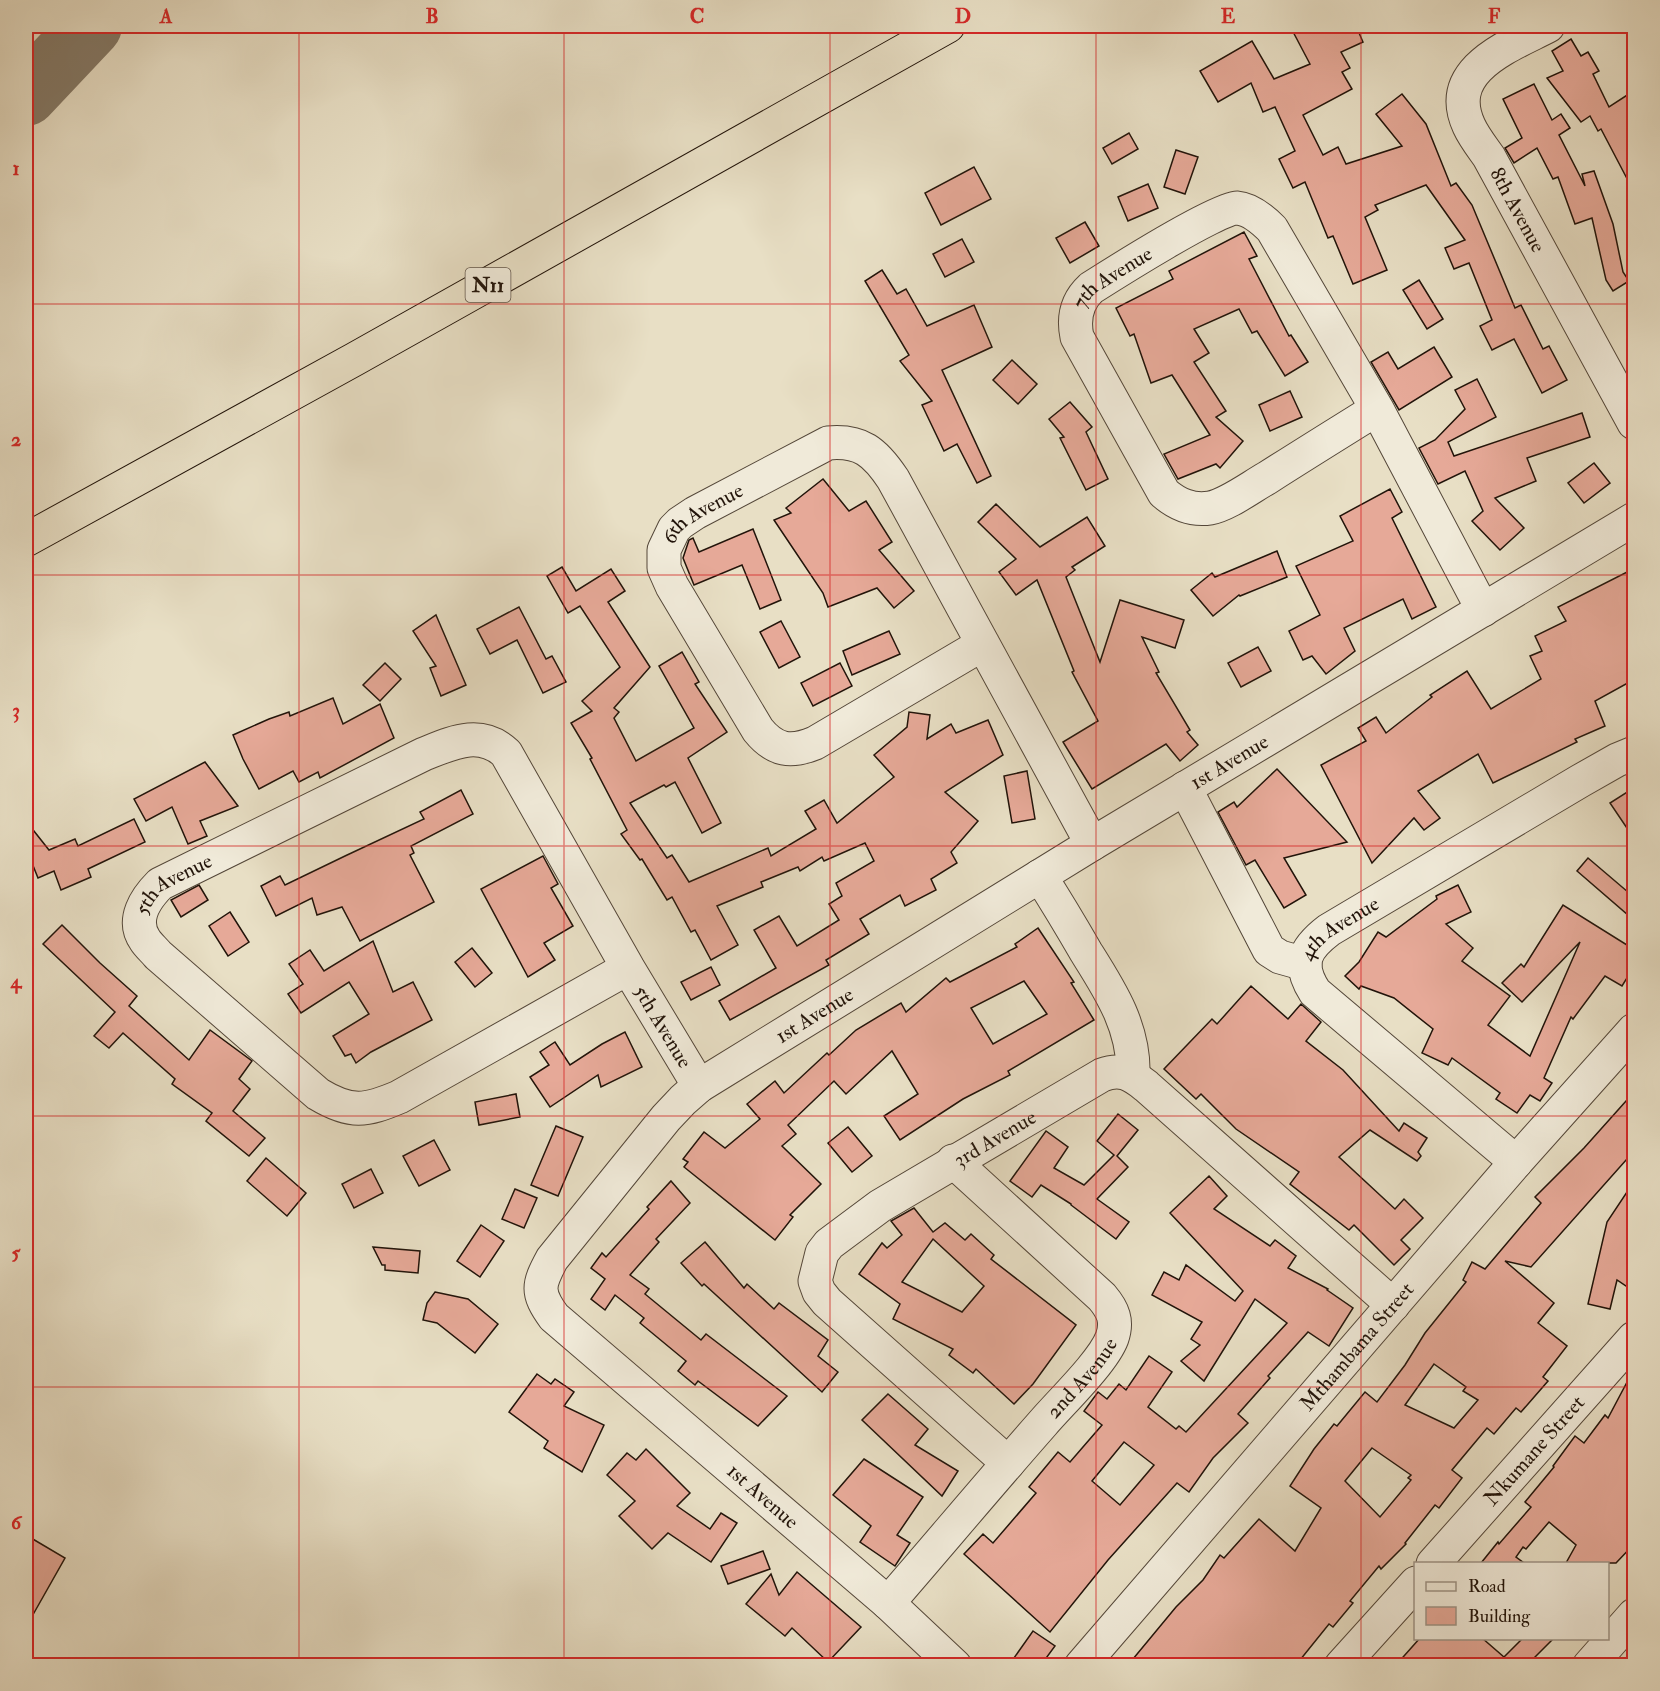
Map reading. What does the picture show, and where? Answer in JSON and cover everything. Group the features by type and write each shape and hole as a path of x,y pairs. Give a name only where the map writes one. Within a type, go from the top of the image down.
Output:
{"highway":[{"name":"N11","path":"26,540 366,353 948,26"}],"street":[{"name":"8th Avenue","path":"1548,26 1490,57 1477,67 1464,89 1465,115 1469,127 1489,157 1635,423"},
{"name":"7th Avenue","path":"1377,409 1240,494 1213,508 1185,507 1164,493 1077,337 1074,323 1078,306 1090,288 1205,220 1229,209 1238,208 1264,220 1272,229 1377,409 1483,610"},
{"name":"6th Avenue","path":"983,644 814,743 798,750 786,749 776,745 758,730 672,586 664,568 664,550 674,529 695,513 828,443 844,442 857,445 880,460 893,479 983,644 1092,844"},
{"name":"1st Avenue","path":"955,1665 888,1603 554,1317 543,1302 540,1284 552,1259 666,1118 699,1086 1092,844 1635,519"},
{"name":"5th Avenue","path":"628,968 399,1097 375,1107 358,1109 318,1094 158,955 143,938 140,912 151,892 160,884 424,754 457,741 473,738 488,741 506,753 628,968 699,1086"},
{"name":"4th Avenue","path":"1516,1162 1315,992 1305,975 1306,955 1314,941 1329,930 1580,781 1635,753"},
{"path":"1185,788 1269,950 1280,957 1305,964"},
{"path":"1040,876 1113,996 1130,1040 1134,1062 1133,1076 1393,1305"},
{"name":"Mthambama Street","path":"1081,1665 1516,1162 1635,1030"},
{"name":"3rd Avenue","path":"1008,1463 827,1302 819,1292 815,1281 822,1252 829,1244 880,1206 1102,1075 1119,1071 1133,1076"},
{"name":"2nd Avenue","path":"888,1603 1105,1353 1113,1336 1115,1320 1112,1309 1102,1297 953,1161"},
{"name":"Nkumane Street","path":"1433,1562 1635,1338"},
{"path":"1341,1665 1414,1585"},
{"path":"1589,1665 1635,1616"}],"building":[{"path":"1290,26 1356,26 1363,42 1341,52 1350,68 1342,72 1352,89 1303,115 1323,155 1338,147 1346,164 1402,146 1376,114 1402,94 1426,124 1451,186 1456,183 1472,205 1515,308 1521,305 1543,349 1549,346 1567,380 1542,393 1514,339 1492,350 1480,326 1492,320 1469,263 1454,269 1445,248 1465,240 1426,185 1375,205 1378,210 1365,217 1387,270 1353,284 1333,236 1328,238 1305,182 1293,188 1279,159 1295,151 1275,107 1263,112 1251,83 1218,102 1200,71 1252,41 1274,79 1310,64"},
{"path":"1571,39 1581,56 1588,52 1599,71 1593,74 1609,107 1635,90 1634,192 1601,129 1598,131 1590,116 1581,122 1547,78 1563,71 1552,51"},
{"path":"1534,84 1552,120 1561,114 1570,128 1559,135 1585,186 1582,174 1594,171 1613,224 1623,272 1629,281 1613,291 1606,280 1592,218 1575,224 1558,177 1553,179 1537,148 1514,163 1505,148 1522,138 1503,99"},
{"path":"1129,133 1138,149 1112,164 1103,148"},
{"path":"1176,150 1198,157 1185,194 1164,187"},
{"path":"974,167 991,199 941,225 925,193"},
{"path":"1148,184 1158,208 1128,221 1118,197"},
{"path":"1085,222 1099,246 1070,263 1056,238"},
{"path":"1244,232 1257,256 1249,259 1289,336 1291,335 1308,362 1285,376 1257,331 1252,333 1239,309 1194,329 1209,353 1194,362 1226,411 1216,417 1243,441 1220,468 1216,464 1178,479 1164,454 1210,435 1172,375 1151,383 1134,334 1130,336 1116,308 1173,279 1169,271"},
{"path":"962,239 974,262 945,277 933,254"},
{"path":"882,270 897,294 906,289 927,326 974,305 992,347 942,370 991,476 977,483 957,444 944,451 922,405 932,401 900,361 909,355 865,281"},
{"path":"1419,280 1443,319 1427,329 1403,290"},
{"path":"1434,347 1452,377 1399,410 1371,362 1388,352 1398,369"},
{"path":"1012,360 1037,384 1018,404 993,380"},
{"path":"1477,379 1496,417 1448,442 1454,456 1582,413 1590,437 1527,458 1536,481 1495,498 1524,528 1500,550 1472,521 1483,511 1465,471 1438,484 1419,448 1435,440 1465,409 1455,390"},
{"path":"1290,391 1302,417 1270,431 1259,405"},
{"path":"1070,402 1092,427 1086,432 1108,479 1086,490 1060,438 1064,437 1049,419"},
{"path":"1594,463 1610,483 1584,503 1568,483"},
{"path":"823,479 849,511 866,501 892,542 879,550 914,591 894,608 877,588 828,607 823,593 774,520 791,513 786,508"},
{"path":"1390,489 1402,512 1392,518 1436,607 1412,619 1403,599 1344,628 1355,651 1326,674 1312,656 1303,660 1289,631 1320,615 1296,566 1353,541 1340,516"},
{"path":"996,504 1040,547 1087,517 1105,546 1072,567 1075,570 1066,577 1100,662 1120,600 1184,620 1175,648 1142,637 1159,672 1156,673 1190,730 1187,732 1198,745 1180,761 1166,744 1092,789 1063,742 1098,721 1072,672 1074,671 1037,580 1016,595 999,572 1016,559 978,522"},
{"path":"753,529 781,600 760,609 742,565 694,585 683,558 689,540 693,538 699,552"},
{"path":"1277,551 1287,577 1239,595 1213,616 1191,590 1212,573 1215,577"},
{"path":"562,567 576,591 611,569 625,591 608,602 650,667 614,708 619,712 614,718 636,761 694,728 659,666 682,652 699,682 695,684 727,732 688,758 721,823 702,833 675,782 666,787 664,785 630,803 667,858 672,855 689,882 768,848 771,856 816,829 805,811 824,800 837,823 894,777 874,755 907,727 909,712 930,715 927,739 951,724 956,733 988,720 1003,755 945,792 978,821 951,852 957,863 931,879 936,890 905,906 900,895 860,919 869,934 826,960 829,965 730,1020 719,1001 776,968 754,930 779,916 797,946 839,920 829,904 842,896 836,883 874,861 865,843 824,861 822,857 800,871 798,867 761,882 763,887 717,906 738,945 711,960 695,930 691,932 672,897 667,900 642,859 640,860 621,834 627,830 590,759 592,758 571,723 592,711 582,701 620,667 580,606 568,613 547,576"},
{"path":"1635,568 1635,679 1595,701 1605,726 1575,739 1577,742 1493,783 1478,754 1418,791 1440,818 1424,830 1414,818 1372,863 1321,765 1366,741 1358,728 1376,717 1386,733 1432,697 1430,695 1467,671 1491,709 1541,679 1530,656 1542,651 1535,636 1566,621 1558,607"},
{"path":"519,607 546,659 552,656 566,682 543,693 517,640 490,654 477,629"},
{"path":"436,615 466,685 441,696 430,668 436,666 413,631"},
{"path":"781,621 800,657 779,668 760,632"},
{"path":"889,631 900,654 852,675 843,651"},
{"path":"1258,647 1271,671 1241,687 1228,663"},
{"path":"385,663 401,679 380,701 363,685"},
{"path":"840,663 852,686 813,706 801,683"},
{"path":"333,698 343,724 380,704 394,738 320,778 318,772 299,782 293,771 259,789 233,735 269,719 289,712 290,716"},
{"path":"205,762 238,806 200,821 207,836 188,844 172,807 146,821 134,799"},
{"path":"1277,769 1347,842 1284,858 1306,895 1284,908 1255,860 1246,865 1218,812 1234,802 1237,807"},
{"path":"1027,771 1035,819 1012,823 1004,776"},
{"path":"1635,787 1635,840 1610,803"},
{"path":"461,790 473,814 411,846 414,853 410,855 434,902 360,941 342,907 317,915 312,898 276,916 261,886 280,876 285,885 424,819 420,812"},
{"path":"134,819 145,842 88,869 91,877 61,890 54,871 38,878 26,848 26,821 49,850 75,839 78,846"},
{"path":"543,856 558,884 551,888 573,926 544,943 555,960 528,977 481,889"},
{"path":"1588,858 1635,898 1635,921 1577,871"},
{"path":"199,885 208,900 181,917 171,900"},
{"path":"1458,885 1471,912 1446,924 1473,948 1462,961 1510,996 1488,1025 1530,1056 1580,942 1522,1002 1502,983 1521,964 1524,967 1563,905 1635,950 1635,965 1622,986 1605,976 1573,1019 1571,1017 1544,1078 1552,1083 1540,1101 1530,1095 1517,1113 1496,1099 1500,1093 1452,1058 1448,1065 1422,1053 1433,1029 1394,998 1361,986 1359,989 1345,976 1359,962 1378,932 1386,937 1437,899 1436,896"},
{"path":"230,912 249,942 228,956 209,926"},
{"path":"62,925 137,996 129,1006 189,1060 210,1030 252,1061 239,1079 250,1089 233,1111 265,1138 249,1156 206,1121 212,1113 172,1084 175,1079 123,1033 109,1048 94,1036 115,1012 43,944"},
{"path":"1038,928 1074,982 1071,983 1094,1020 1008,1071 1010,1075 963,1099 900,1140 884,1116 918,1094 892,1051 846,1094 834,1081 788,1125 796,1134 782,1146 821,1184 790,1215 793,1217 775,1240 684,1167 688,1162 683,1159 704,1132 725,1148 760,1119 747,1104 775,1081 784,1093 856,1030 901,1003 906,1012 946,978 950,982 1017,947 1015,944","holes":["1024,981 1047,1014 993,1044 971,1008"]},
{"path":"373,941 393,992 413,982 432,1020 371,1052 356,1063 351,1054 345,1056 333,1036 369,1014 349,982 301,1013 288,994 303,984 289,964 310,950 324,971"},
{"path":"472,948 492,973 475,987 455,962"},
{"path":"711,967 720,985 691,1000 681,982"},
{"path":"1251,986 1288,1019 1301,1004 1321,1022 1306,1041 1343,1070 1399,1131 1404,1123 1427,1138 1418,1152 1421,1156 1417,1161 1370,1130 1339,1157 1395,1209 1404,1199 1423,1218 1401,1240 1410,1249 1394,1265 1354,1225 1349,1230 1290,1184 1299,1172 1236,1129 1201,1094 1196,1099 1164,1069 1212,1019 1217,1024"},
{"path":"625,1032 642,1067 601,1087 598,1075 550,1107 530,1077 549,1065 540,1052 555,1042 570,1065"},
{"path":"1635,1091 1635,1150 1531,1267 1505,1261 1554,1303 1538,1323 1567,1346 1543,1377 1548,1381 1521,1412 1516,1408 1494,1434 1487,1428 1452,1470 1462,1478 1439,1508 1435,1505 1406,1544 1381,1569 1379,1566 1350,1601 1353,1603 1333,1627 1329,1624 1296,1665 1128,1665 1176,1607 1203,1580 1220,1555 1224,1558 1259,1519 1295,1551 1321,1508 1290,1486 1314,1449 1334,1424 1337,1426 1365,1392 1377,1402 1405,1365 1425,1333 1466,1282 1463,1280 1472,1262 1485,1269 1541,1203 1535,1197 1584,1148","holes":["1434,1364 1466,1387 1463,1391 1478,1400 1454,1428 1405,1405","1372,1448 1411,1475 1408,1478 1411,1480 1380,1517 1345,1481"]},
{"path":"516,1094 520,1117 479,1125 475,1102"},
{"path":"1118,1114 1138,1130 1117,1156 1128,1167 1097,1199 1129,1222 1116,1239 1071,1204 1041,1185 1032,1197 1010,1181 1046,1131 1068,1147 1054,1168 1084,1185 1114,1155 1097,1141"},
{"path":"556,1126 583,1137 558,1196 531,1185"},
{"path":"848,1127 872,1156 852,1172 828,1143"},
{"path":"434,1140 450,1170 419,1186 403,1156"},
{"path":"266,1158 306,1193 287,1216 247,1181"},
{"path":"371,1169 383,1193 354,1208 342,1184"},
{"path":"1209,1176 1227,1196 1214,1209 1270,1246 1275,1240 1296,1256 1288,1268 1328,1289 1353,1308 1329,1346 1308,1332 1268,1376 1270,1378 1238,1414 1248,1423 1213,1458 1189,1492 1177,1483 1108,1560 1050,1632 964,1554 983,1534 993,1543 1036,1493 1029,1487 1058,1452 1070,1462 1102,1425 1084,1411 1098,1392 1107,1399 1119,1384 1126,1390 1149,1356 1172,1372 1148,1407 1176,1429 1179,1426 1186,1432 1287,1323 1255,1299 1204,1381 1181,1361 1200,1345 1191,1339 1202,1322 1152,1295 1164,1272 1179,1280 1186,1265 1235,1301 1243,1291 1170,1213","holes":["1124,1442 1154,1465 1120,1505 1092,1481"]},
{"path":"1635,1180 1635,1292 1617,1280 1610,1309 1588,1304 1607,1222"},
{"path":"671,1181 690,1203 656,1239 659,1242 630,1275 649,1289 645,1294 701,1340 706,1334 787,1396 758,1426 698,1381 695,1385 678,1371 686,1361 640,1323 644,1318 615,1295 605,1310 591,1299 605,1279 591,1268 602,1253 606,1257"},
{"path":"515,1189 537,1198 524,1228 502,1219"},
{"path":"914,1208 933,1232 945,1223 965,1240 971,1234 994,1255 991,1259 1076,1325 1033,1384 1014,1404 976,1369 973,1373 949,1355 953,1349 893,1319 900,1304 859,1274 882,1243 887,1248 902,1235 891,1221","holes":["933,1239 984,1286 962,1312 902,1282"]},
{"path":"481,1225 504,1241 480,1277 457,1261"},
{"path":"705,1242 744,1288 747,1284 774,1309 779,1303 828,1340 818,1356 838,1372 822,1392 704,1284 702,1286 681,1263"},
{"path":"373,1247 420,1251 418,1273 385,1270 385,1265 382,1265"},
{"path":"435,1292 468,1299 498,1324 475,1353 437,1323 423,1320 427,1303"},
{"path":"1635,1367 1635,1543 1616,1563 1567,1562 1576,1545 1549,1522 1516,1557 1523,1562 1482,1562 1531,1507 1525,1502 1554,1467 1575,1436 1584,1443 1605,1415 1608,1418"},
{"path":"537,1374 551,1384 555,1379 574,1392 564,1406 604,1425 582,1472 544,1448 548,1441 509,1412"},
{"path":"888,1394 928,1429 915,1445 958,1471 942,1496 862,1420"},
{"path":"646,1449 690,1493 677,1506 710,1529 721,1513 737,1523 711,1562 668,1533 652,1549 619,1516 635,1501 607,1475 627,1453 636,1460"},
{"path":"864,1459 923,1497 897,1535 910,1543 895,1566 860,1542 871,1526 833,1495"},
{"path":"26,1535 65,1558 26,1627"},
{"path":"763,1551 770,1569 728,1584 721,1566"},
{"path":"797,1572 861,1627 828,1662 792,1628 785,1636 746,1604 771,1574 779,1595"},
{"path":"1033,1631 1055,1646 1041,1665 1009,1665"},
{"path":"1418,1640 1484,1640 1504,1657 1521,1640 1552,1640 1527,1665 1396,1665"}],"taxiway":[{"path":"26,95 91,26"}]}
